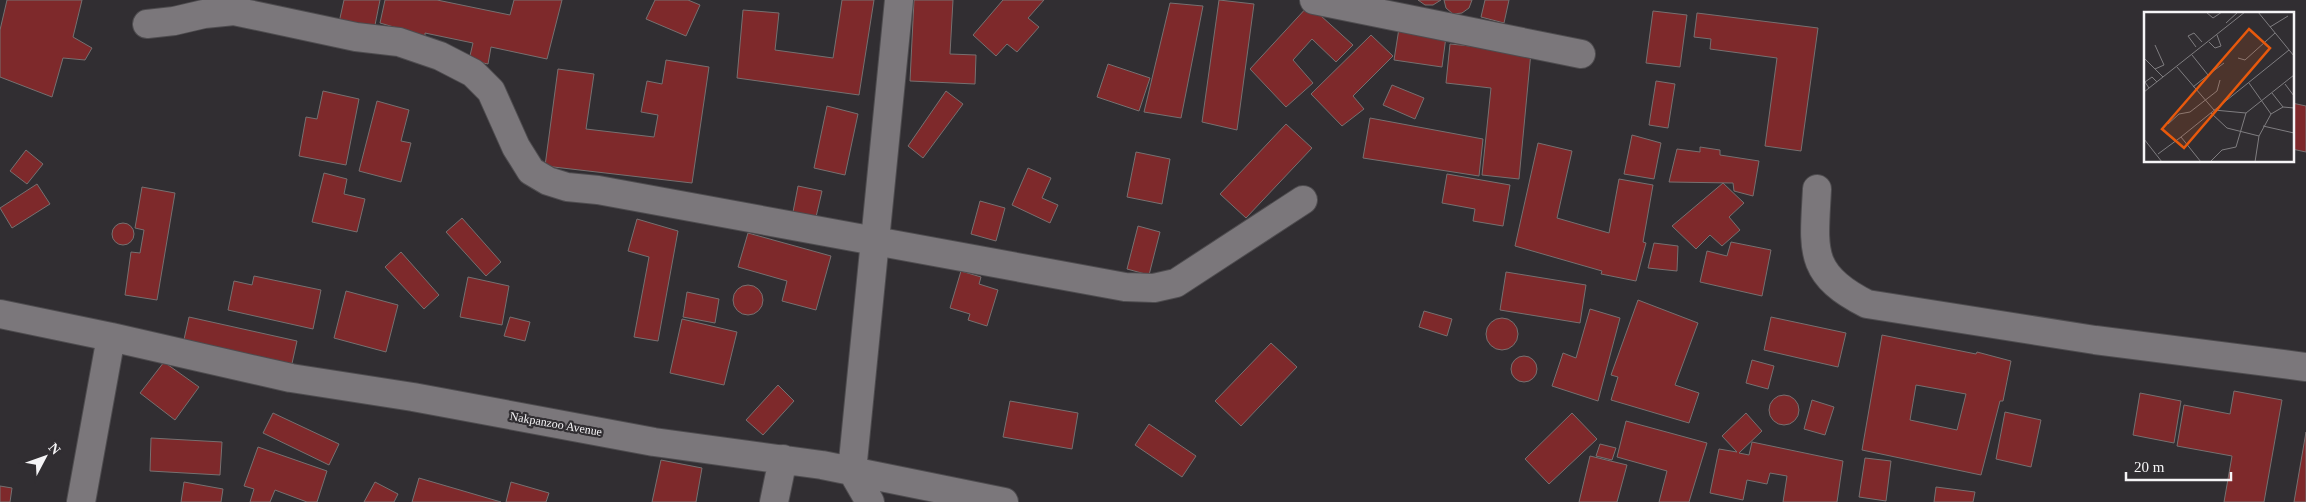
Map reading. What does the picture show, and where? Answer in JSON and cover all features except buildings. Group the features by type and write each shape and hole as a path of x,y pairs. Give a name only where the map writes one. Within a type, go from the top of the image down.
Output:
{"street":[{"path":"870,502 852,471 899,0"},
{"path":"1314,0 1581,54"},
{"path":"146,24 234,11 356,37 399,42 440,56 473,73 491,91 516,147 530,171 548,181 567,187 598,190 1125,287 1154,288 1176,283 1303,200"},
{"path":"1817,189 1814,244 1822,266 1837,288 1867,304 2095,340 2306,367"},
{"name":"Nakpanzoo Avenue","path":"0,314 111,336 290,378 413,397 654,442 783,459 1004,502"},
{"path":"81,502 111,336"},
{"path":"774,502 783,459"}]}
